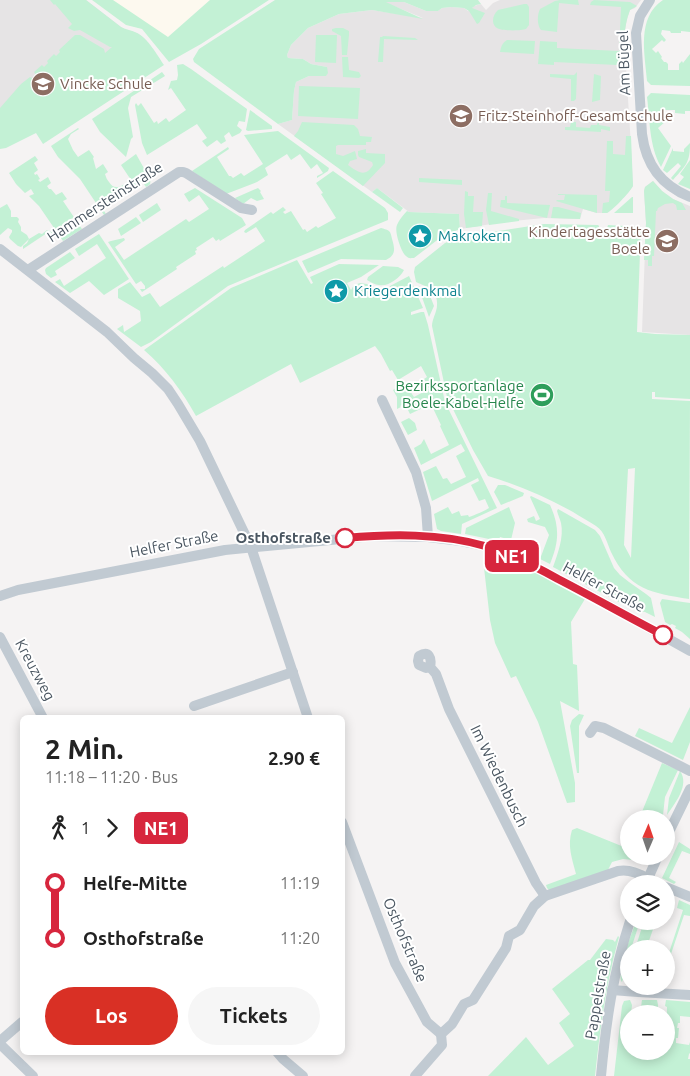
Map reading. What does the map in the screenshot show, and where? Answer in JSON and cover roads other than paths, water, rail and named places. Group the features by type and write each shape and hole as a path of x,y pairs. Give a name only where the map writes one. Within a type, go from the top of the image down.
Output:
{"street":[{"name":"Am Bügel","path":"650,0 640,16 636,33 644,147 654,169 661,178 681,193 690,197"},
{"name":"Hammersteinstraße","path":"28,270 181,171 241,208 252,210"},
{"path":"0,249 108,332 168,389 178,404 200,441 251,547 307,715"},
{"path":"382,400 416,472 426,508 428,536"},
{"name":"Helfer Straße","path":"0,596 18,590 225,550 374,536 428,536 469,542 509,554 588,594 690,651"},
{"name":"Kreuzweg","path":"0,637 41,715"},
{"name":"Im Wiedenbusch","path":"430,667 436,674 447,704 509,830 536,883 545,896"},
{"path":"194,706 293,672"},
{"path":"590,733 595,726 604,728 690,771"},
{"path":"675,820 690,789"},
{"name":"Osthofstraße","path":"345,830 395,963 427,1022 441,1034"},
{"path":"415,1076 442,1046 441,1034 452,1024 464,1004 474,1000 506,948 509,936 520,930 534,906 545,896 618,871 632,871 638,875"},
{"path":"675,891 690,897"},
{"name":"Pappelstraße","path":"601,1076 612,990 627,930"},
{"path":"612,990 690,994"},
{"path":"20,1024 0,1042 33,1076"},
{"path":"279,1055 303,1076"}],"place":[{"name":"Vincke Schule","path":"43,84"},
{"name":"Fritz-Steinhoff-Gesamtschule","path":"461,116"},
{"name":"Makrokern","path":"420,236"},
{"name":"Kindertagesstätte Boele","path":"667,241"},
{"name":"Kriegerdenkmal","path":"336,291"},
{"name":"Bezirkssportanlage Boele-Kabel-Helfe","path":"542,395"},
{"name":"Osthofstraße","path":"345,538"}]}
